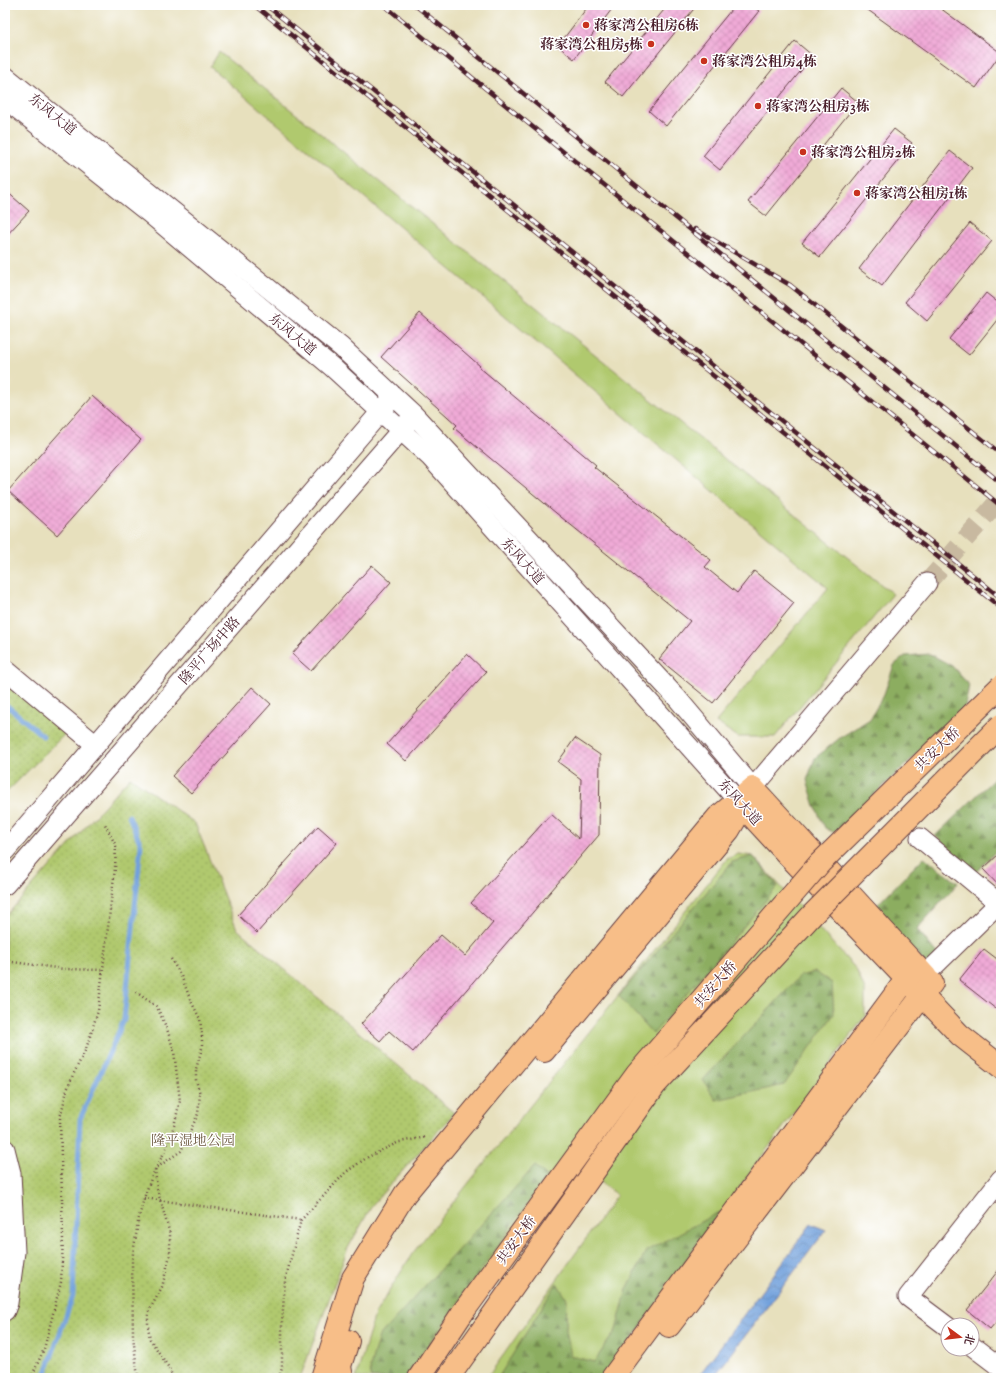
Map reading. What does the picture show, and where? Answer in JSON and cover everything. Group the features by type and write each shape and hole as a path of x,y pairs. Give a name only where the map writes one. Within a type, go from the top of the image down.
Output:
{"main road":[{"name":"共安大桥","path":"419,1378 463,1312 637,1074 820,863 1001,686"},
{"name":"共安大桥","path":"448,1378 655,1085 813,914 1001,725"},
{"path":"745,798 920,980 966,1020 1001,1047"},
{"path":"322,1378 353,1278 405,1194 718,818 745,798"},
{"path":"342,1378 340,1366 365,1282 415,1205 730,830 745,798"},
{"path":"920,980 960,1035 1001,1067"},
{"path":"612,1378 920,980"},
{"path":"630,1378 920,980"}],"street":[{"name":"东风大道","path":"5,76 341,347 414,415 677,698 745,798"},
{"name":"东风大道","path":"5,99 149,212 332,367 430,457 745,798"},
{"name":"隆平广场中路","path":"5,851 394,396"},
{"name":"隆平广场中路","path":"5,885 414,415"},
{"path":"745,798 927,583"},
{"path":"5,669 96,745"},
{"path":"920,838 1000,903 920,980"},
{"path":"5,1149 11,1173 15,1252 8,1303 5,1311"},
{"path":"940,1321 908,1297 1001,1179"},
{"path":"980,1352 1001,1368"}],"path":[{"path":"31,1378 44,1350 61,1282 63,1238 60,1118 73,1075 86,1049 98,1011 115,868 116,846 105,824"},
{"path":"155,1169 181,1151 198,1114 200,1094 196,1080 196,1068 202,1048 200,1019 181,976 171,959"},
{"path":"5,961 64,969 103,970"},
{"path":"136,992 157,1007 167,1029 174,1051 180,1102 174,1126 144,1198 138,1222 132,1260 132,1336 138,1378"},
{"path":"280,1378 282,1368 282,1323 285,1281 301,1220 346,1172 368,1157 398,1142 429,1136"},
{"path":"155,1169 157,1189 170,1234 170,1255 162,1287 148,1313 148,1326 150,1339 169,1368 173,1378"},
{"path":"144,1198 301,1220"}],"green space":[{"path":"219,52 893,594 775,737 738,737 716,722 828,588 210,67"},
{"path":"930,654 952,666 969,685 965,707 835,833 825,828 815,806 807,780 815,758 841,737 870,719 884,694 894,665 905,656"},
{"path":"5,676 70,729 7,792 5,791"},
{"name":"隆平湿地公园","path":"130,777 195,823 237,929 454,1113 373,1204 348,1248 300,1378 5,1378 5,917"},
{"path":"996,777 1001,781 1001,846 976,872 935,836"},
{"path":"738,854 753,856 856,969 865,990 865,1016 751,1171 605,1378 487,1378 617,1195 566,1156 412,1378 356,1378 375,1314 412,1254 727,859"},
{"path":"753,856 778,886 653,1034 619,996 732,862"},
{"path":"924,857 958,883 917,929 938,955 927,965 873,909"},
{"path":"815,972 832,983 834,1014 784,1085 716,1100 703,1080 800,976"},
{"path":"535,1166 547,1176 405,1378 371,1378 370,1367 379,1336"},
{"path":"719,1212 605,1378 498,1378 557,1283 567,1299 566,1330 571,1356 594,1362 616,1330 627,1289 646,1251"}],"water":[{"path":"811,1224 826,1230 713,1378 697,1378"}],"building":[{"name":"蒋家湾公租房6栋","path":"589,5 615,5 574,59 558,46"},
{"name":"蒋家湾公租房5栋","path":"668,5 697,5 623,97 605,82"},
{"name":"蒋家湾公租房4栋","path":"735,5 751,5 759,11 666,126 649,111"},
{"path":"861,5 936,5 1001,53 976,88"},
{"name":"蒋家湾公租房3栋","path":"795,41 813,56 720,170 703,156"},
{"name":"蒋家湾公租房2栋","path":"841,88 858,102 766,216 748,202"},
{"name":"蒋家湾公租房1栋","path":"894,129 912,143 820,257 802,243"},
{"path":"950,151 972,168 882,286 859,269"},
{"path":"5,190 29,211 5,237"},
{"path":"970,223 992,241 927,321 905,302"},
{"path":"986,293 1001,305 1001,315 969,355 949,339"},
{"path":"420,313 480,366 479,367 596,465 594,467 711,560 705,567 737,593 754,571 794,603 713,703 659,659 690,621 556,513 454,428 457,425 381,357"},
{"path":"92,396 141,440 57,535 8,491"},
{"path":"372,565 391,582 311,671 292,654"},
{"path":"467,654 486,672 406,761 387,744"},
{"path":"252,687 271,704 191,793 172,776"},
{"path":"575,738 600,755 599,835 413,1052 389,1031 380,1041 361,1024 441,935 465,956 493,923 471,903 551,814 579,839 581,779 558,762"},
{"path":"318,826 337,843 257,933 238,915"},
{"path":"1001,852 1001,888 983,869"},
{"path":"984,949 1001,962 1001,1013 959,980"},
{"path":"1001,1267 1001,1316 990,1329 980,1321 980,1317 975,1317 967,1310"}],"waterway":[{"path":"5,704 43,736"},
{"path":"44,1378 73,1296 80,1119 124,1020 141,845 129,816"}],"tunnel":[{"path":"927,583 1001,498"}],"railway":[{"path":"254,5 1001,608"},
{"path":"266,5 1001,598"},
{"path":"384,5 1001,506"},
{"path":"415,5 1001,483"},
{"path":"695,229 790,285 1001,454"}],"place":[{"name":"蒋家湾公租房6栋","path":"586,25"},
{"name":"蒋家湾公租房5栋","path":"651,44"},
{"name":"蒋家湾公租房4栋","path":"704,61"},
{"name":"蒋家湾公租房3栋","path":"758,106"},
{"name":"蒋家湾公租房2栋","path":"803,152"},
{"name":"蒋家湾公租房1栋","path":"857,193"}]}
